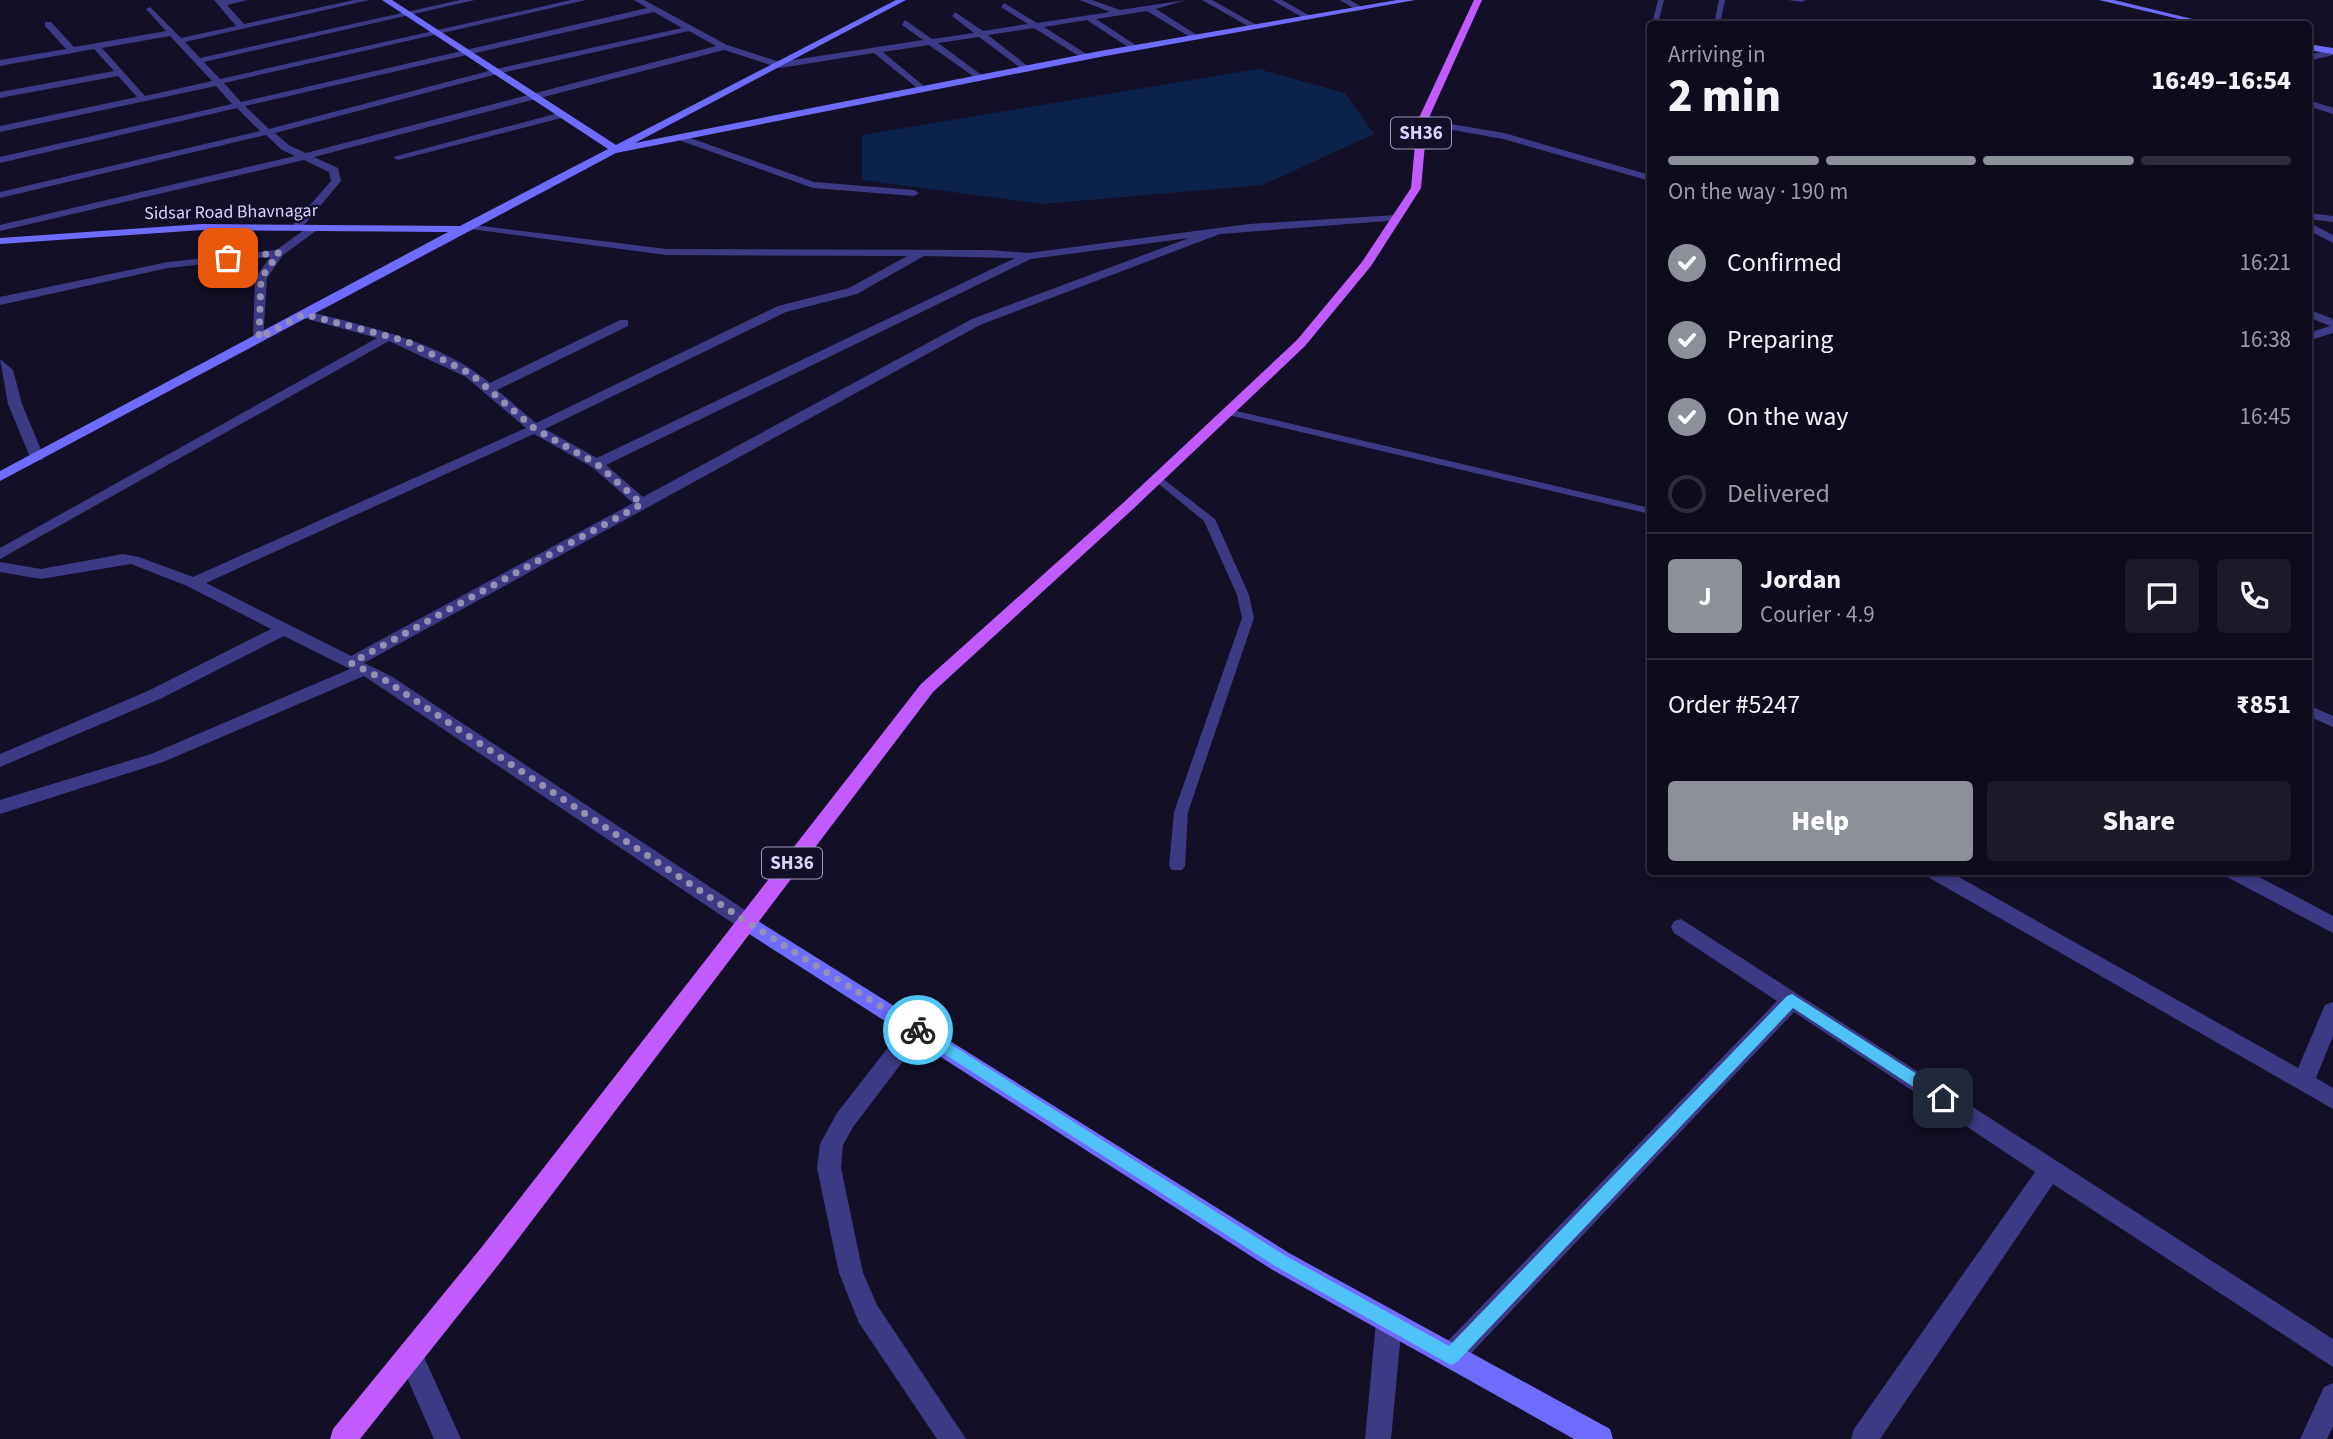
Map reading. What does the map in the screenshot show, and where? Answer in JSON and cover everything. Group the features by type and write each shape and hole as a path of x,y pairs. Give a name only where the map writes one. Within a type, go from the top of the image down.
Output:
{"main road":[{"path":"386,0 616,150 1085,57 1411,0"},
{"path":"0,477 8,469 37,457 902,0"},
{"name":"SH36","path":"343,1439 928,688 1158,478 1301,342 1367,264 1416,188 1422,122 1478,0"},
{"path":"2103,0 2196,21"},
{"path":"2312,48 2333,51"},
{"name":"Sidsar Road Bhavnagar","path":"0,241 202,227 466,228"},
{"path":"747,922 1280,1261 1600,1439"}],"street":[{"path":"220,2 244,0"},
{"path":"0,63 95,45 242,27 365,0"},
{"path":"198,61 471,0"},
{"path":"0,128 143,99 582,0"},
{"path":"638,0 724,47 780,65 1148,8 1182,0"},
{"path":"1084,0 1119,12"},
{"path":"1206,0 1255,27"},
{"path":"1276,0 1310,18"},
{"path":"1344,0 1361,9"},
{"path":"220,2 242,27"},
{"path":"1004,5 1085,57"},
{"path":"1148,8 1196,37"},
{"path":"150,9 240,106 286,148 334,170 336,181 296,228"},
{"path":"0,160 656,9"},
{"path":"954,14 1026,69"},
{"path":"1088,17 1134,48"},
{"path":"905,23 980,78"},
{"path":"48,24 71,49"},
{"path":"0,195 268,132 496,72 692,28"},
{"path":"95,45 143,99"},
{"path":"0,228 303,157 724,47"},
{"path":"877,51 922,89"},
{"path":"2312,57 2333,51"},
{"path":"0,95 120,73"},
{"path":"2312,104 2333,111"},
{"path":"398,157 562,115"},
{"path":"1422,122 1504,135 1647,177"},
{"path":"679,137 813,185 914,192"},
{"path":"2312,216 2333,219"},
{"path":"466,228 666,252 1028,256 1216,232 1396,218"},
{"path":"2312,227 2333,240"},
{"path":"259,338 261,278 279,253 314,228"},
{"path":"0,807 157,758 357,666 642,504 989,316 1216,232"},
{"path":"0,301 168,265 279,253"},
{"path":"192,583 535,429 782,309 853,291 922,253"},
{"path":"597,464 1028,256"},
{"path":"304,314 406,341 471,374 535,429 597,464 642,504"},
{"path":"2312,315 2333,323"},
{"path":"489,389 624,323"},
{"path":"2312,336 2333,329"},
{"path":"0,554 388,337"},
{"path":"0,363 7,370 15,404 37,457"},
{"path":"0,566 41,574 123,559 134,560 192,583 385,680 747,922"},
{"path":"0,761 154,695 284,629"},
{"path":"1941,875 2333,1099"},
{"path":"2240,875 2333,925"},
{"path":"1681,927 2333,1354"},
{"path":"1451,1356 1792,1000"},
{"path":"2303,1082 2333,1011"},
{"path":"915,1028 845,1121 832,1144 829,1168 851,1273 868,1314 953,1439"},
{"path":"1864,1439 2050,1168"},
{"path":"1378,1439 1389,1322"},
{"path":"410,1355 448,1439"},
{"path":"2313,1439 2333,1396"}],"lane":[{"path":"1656,21 1661,0"},
{"path":"1718,21 1722,0"},
{"path":"1791,0 1802,0"},
{"path":"1228,412 1647,510"},
{"path":"1158,478 1209,519 1243,596 1248,618 1181,812 1177,866"},
{"path":"2312,712 2333,722"}],"water":[{"path":"1258,69 1345,93 1374,134 1263,185 1042,204 862,180 862,135"}],"way so far":[{"path":"228,258 279,253 261,278 259,338 304,314 406,341 471,374 535,429 597,464 642,504 351,663 385,680 747,922 918,1030"}],"route":[{"path":"918,1030 1280,1261 1451,1356 1792,1000 1943,1098"}]}
